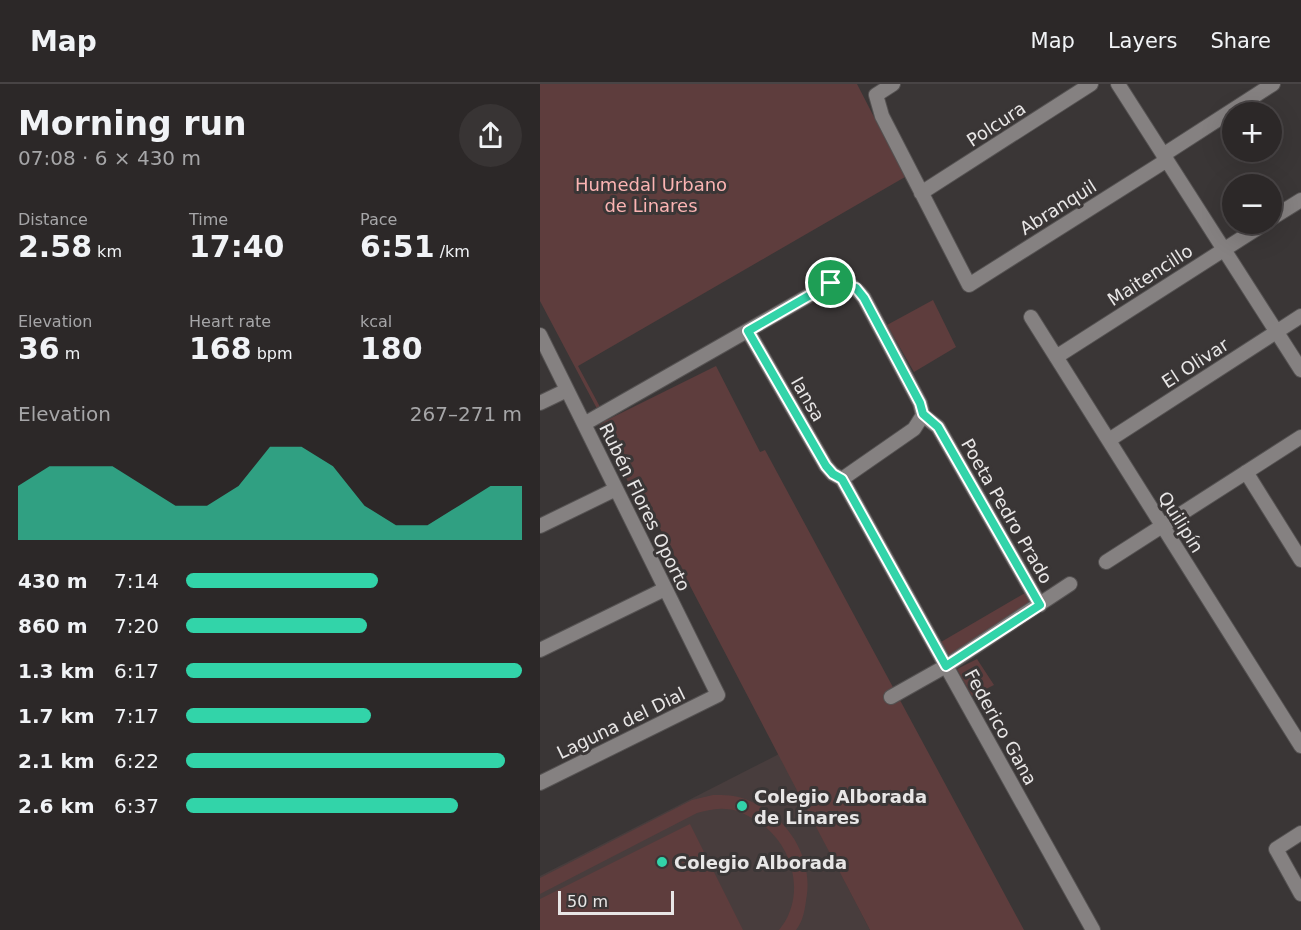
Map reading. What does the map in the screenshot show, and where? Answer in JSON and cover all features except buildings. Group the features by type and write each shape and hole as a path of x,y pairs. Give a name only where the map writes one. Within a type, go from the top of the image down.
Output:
{"street":[{"path":"893,84 876,95 882,116 921,193"},
{"name":"Polcura","path":"921,193 1091,84"},
{"path":"1118,84 1301,370"},
{"name":"Abranquil","path":"921,193 969,285 1273,84"},
{"path":"1282,212 1301,200"},
{"name":"Maitencillo","path":"1056,357 1248,234"},
{"name":"Poeta Pedro Prado","path":"748,331 831,283 840,282 856,288 864,298 920,403 923,414 938,427 1040,605"},
{"name":"El Olivar","path":"1109,440 1301,316"},
{"name":"Quilipín","path":"1031,317 1301,747"},
{"path":"584,424 748,331"},
{"name":"Iansa","path":"748,331 826,466 842,479"},
{"name":"Rubén Flores Oporto","path":"540,335 718,695"},
{"path":"540,403 567,390"},
{"path":"842,479 914,429 923,414"},
{"path":"1106,562 1301,437"},
{"path":"1246,472 1301,560"},
{"name":"Federico Gana","path":"842,479 1093,930"},
{"path":"540,526 616,489"},
{"path":"891,697 946,666 1070,584"},
{"path":"540,650 665,589"},
{"name":"Laguna del Dial","path":"540,783 718,695"},
{"path":"1301,833 1276,849 1301,894"}],"shaded area":[{"name":"Colegio Alborada de Linares","path":"779,754 870,930 540,930 540,876"}],"green space":[{"name":"Humedal Urbano de Linares","path":"540,84 857,84 905,177 578,366 607,420 716,366 760,452 765,450 1024,930 870,930 654,517 647,519 599,425 604,422 540,301"},
{"path":"933,300 956,347 914,372 887,325"},
{"path":"1025,593 1031,603 950,657 941,642"},
{"path":"977,659 994,685 972,696 957,669"},
{"path":"713,795 737,797 759,805 783,824 792,836 805,864 807,879 804,913 796,930 779,930 787,918 794,890 793,875 783,848 764,826 745,814 729,809 714,809 697,813 540,894 540,878 692,800"},
{"name":"Colegio Alborada","path":"690,824 743,930 540,930 540,899"}],"place":[{"name":"Colegio Alborada de Linares","path":"742,806"},
{"name":"Colegio Alborada","path":"662,862"}],"route":[{"path":"831,283 849,284 856,288 864,298 920,403 923,414 938,427 1040,605 946,666 842,479 826,466 748,331 831,283"}]}
